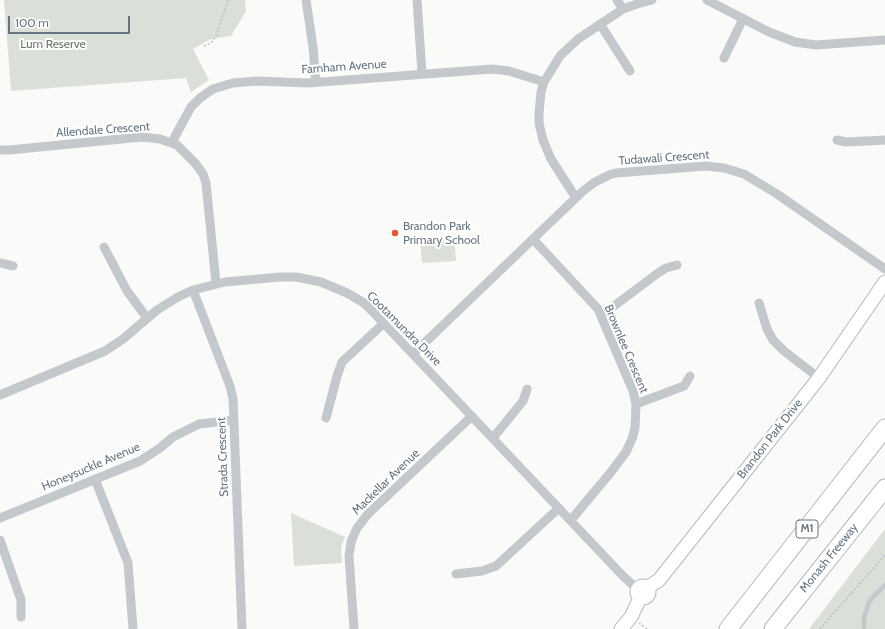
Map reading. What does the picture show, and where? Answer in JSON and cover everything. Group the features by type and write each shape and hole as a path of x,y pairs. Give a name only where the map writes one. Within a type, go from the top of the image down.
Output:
{"highway":[{"name":"M1","path":"728,629 885,428"},
{"name":"Monash Freeway","path":"773,629 885,488"}],"street":[{"path":"306,0 313,47 316,82"},
{"path":"417,0 422,73"},
{"path":"617,0 623,9"},
{"path":"576,198 553,164 543,140 539,113 541,92 544,82 556,62 578,39 623,9 652,0"},
{"path":"707,0 785,39 805,44 816,46 885,40"},
{"path":"724,58 743,19"},
{"path":"600,24 630,71"},
{"name":"Farnham Avenue","path":"172,142 191,107 200,98 213,89 228,84 258,80 292,83 316,82 422,73 498,69 544,82"},
{"name":"Allendale Crescent","path":"0,150 142,137 172,142 182,149 199,167 206,183 216,283"},
{"path":"837,140 846,142 885,140"},
{"name":"Tudawali Crescent","path":"413,354 576,198 595,182 609,175 699,166 724,168 744,174 766,186 885,268"},
{"name":"Brownlee Crescent","path":"533,239 596,306 602,315 636,404 635,428 626,452 571,520"},
{"path":"104,247 127,291 147,318"},
{"path":"0,263 13,266"},
{"path":"602,315 658,273 666,268 677,265"},
{"name":"Cootamundra Drive","path":"0,395 105,351 123,339 166,304 193,290 216,283 280,277 296,277 330,285 364,303 622,575 641,592"},
{"name":"Brandon Park Drive","path":"621,629 631,617 641,592 660,580 819,378 885,282"},
{"name":"Strada Crescent","path":"193,290 230,386 233,399 242,629"},
{"path":"759,303 767,329 773,340 784,351 819,378"},
{"path":"326,418 342,362 384,323"},
{"path":"636,404 684,386 690,376"},
{"path":"493,438 523,401 527,388"},
{"name":"Mackellar Avenue","path":"354,629 349,556 351,542 357,528 368,514 472,416"},
{"name":"Honeysuckle Avenue","path":"0,518 140,461 160,448 173,437 199,424 234,420"},
{"path":"95,479 128,563 133,629"},
{"path":"456,574 487,570 496,566 559,508"},
{"path":"0,540 21,600 21,617"}],"lane":[{"path":"864,629 865,612 869,602 885,585"}],"path":[{"path":"204,46 212,42 216,36 228,0"},
{"path":"820,629 885,555"},
{"path":"643,626 647,629"}],"green space":[{"name":"Lum Reserve","path":"4,0 245,0 246,11 231,36 211,39 193,49 209,80 191,92 186,78 11,91"},
{"path":"454,236 456,261 422,263 420,239"},
{"path":"291,513 345,537 341,547 342,563 294,566"},
{"path":"885,529 885,629 809,629"}],"place":[{"name":"Brandon Park Primary School","path":"395,233"}]}
